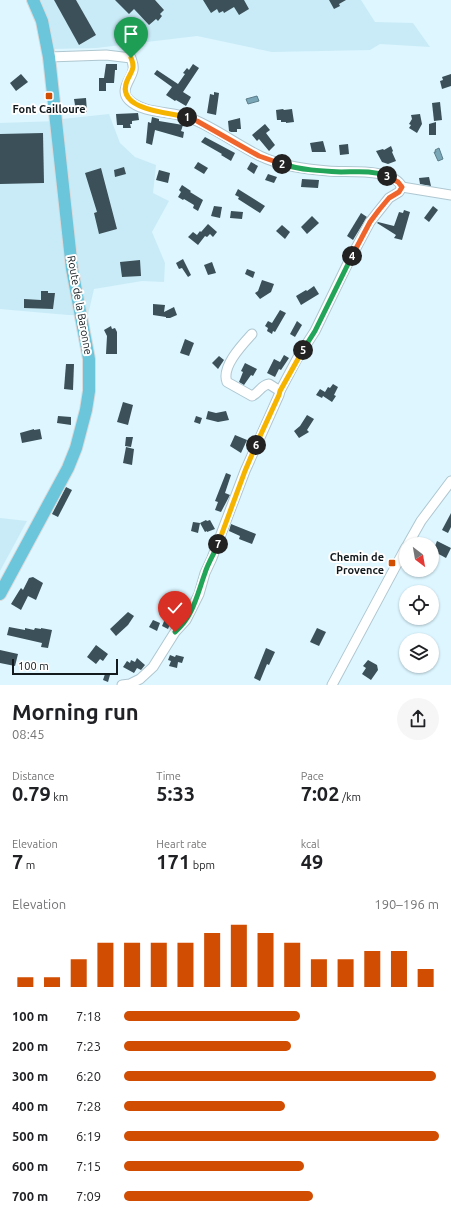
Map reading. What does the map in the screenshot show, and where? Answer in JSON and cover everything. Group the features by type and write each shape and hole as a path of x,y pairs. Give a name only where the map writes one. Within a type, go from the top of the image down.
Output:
{"main road":[{"name":"Route de la Baronne","path":"0,594 68,468 82,430 89,391 89,359 72,269 49,57 42,21 33,0"}],"street":[{"path":"49,57 106,55 131,58 133,70 126,82 126,93 128,100 137,105 190,117 259,156 276,163 329,172 372,172 398,182 402,187 451,195"},
{"path":"122,685 140,680 153,667 175,632 186,620 199,594 205,573 245,471 280,391 297,359 315,331 352,254 370,222 389,198 399,192 402,187"},
{"path":"252,334 233,357 227,370 227,382 252,396 264,385 269,384 280,391"},
{"path":"412,537 421,520 451,481"},
{"path":"332,685 399,560"}],"shaded area":[{"path":"39,0 361,0 375,22 413,23 430,47 380,44 370,50 272,52 197,36 96,48 52,49 62,119 109,114 120,143 135,157 156,165 153,193 169,201 152,232 165,263 164,282 142,281 94,289 88,315 68,315 0,309 0,123 58,121"},
{"path":"257,96 259,101 248,104 246,99"},
{"path":"439,148 443,159 438,161 434,152 436,152 435,150"},
{"path":"0,518 27,521 0,571"}],"building":[{"path":"54,0 76,0 96,35 79,45"},
{"path":"115,0 155,0 164,10 160,14 162,16 158,21 156,19 149,25 134,9 129,14"},
{"path":"203,0 244,0 249,9 239,15 234,7 224,13 223,11 219,13 217,9 211,13"},
{"path":"329,0 346,0 334,9"},
{"path":"106,64 117,64 114,83 106,83 106,91 99,91 99,78 104,78"},
{"path":"193,64 199,68 183,92 191,97 186,106 166,95 172,87 154,74 157,70 178,84 185,74 183,73 187,68 189,70"},
{"path":"21,74 28,82 16,91 10,83"},
{"path":"451,74 451,86 442,89 440,81 443,80 442,77"},
{"path":"214,92 219,93 216,115 207,113 210,94 214,95"},
{"path":"86,98 87,112 74,113 74,99"},
{"path":"440,102 442,120 434,121 432,103"},
{"path":"292,109 294,122 286,123 281,122 281,120 277,120 276,110"},
{"path":"138,113 139,120 132,121 132,124 130,124 131,128 123,128 123,125 117,125 116,114"},
{"path":"420,114 422,124 417,133 409,128 411,125 409,124 412,119 411,115"},
{"path":"152,117 159,119 159,121 183,125 181,131 184,132 183,138 155,130 152,145 146,143 148,122 151,123"},
{"path":"240,118 241,129 237,129 237,132 229,131 228,121"},
{"path":"436,122 436,135 429,135 429,124"},
{"path":"265,124 270,130 266,133 275,145 269,151 259,139 257,141 252,135"},
{"path":"43,133 44,183 0,184 0,134"},
{"path":"205,137 235,153 231,161 201,142"},
{"path":"323,141 326,152 312,152 310,143"},
{"path":"348,144 349,154 340,155 339,145"},
{"path":"391,146 396,161 388,164 382,162 376,151 384,150"},
{"path":"198,162 208,168 204,174 194,168"},
{"path":"251,162 258,166 254,174 247,169"},
{"path":"124,167 126,174 115,177 114,170"},
{"path":"101,168 117,229 99,234 94,213 97,212 85,173"},
{"path":"159,170 170,173 168,183 156,180"},
{"path":"268,174 277,177 274,183 265,180"},
{"path":"429,177 431,186 420,184 419,178"},
{"path":"302,179 319,180 318,188 301,187"},
{"path":"182,185 203,200 198,211 193,208 194,205 178,197 181,192 179,190"},
{"path":"238,189 265,206 260,213 238,199 239,197 235,195"},
{"path":"214,206 222,207 220,218 211,216"},
{"path":"433,206 438,210 429,222 424,218"},
{"path":"404,210 410,212 402,240 394,238 396,235 377,223 394,226 399,212 403,213"},
{"path":"231,211 243,212 242,219 230,218"},
{"path":"361,213 367,217 353,240 347,236"},
{"path":"312,216 319,223 307,234 301,227"},
{"path":"208,224 217,232 213,237 210,234 207,237 205,236 198,245 188,237 193,232 197,235"},
{"path":"282,225 290,232 285,239 276,231"},
{"path":"183,259 191,275 188,277 182,268 179,269 176,263"},
{"path":"140,260 141,276 122,277 120,262"},
{"path":"212,262 216,273 208,275 204,265"},
{"path":"247,269 255,272 253,278 245,274"},
{"path":"262,280 274,284 271,292 260,299 255,293 258,291"},
{"path":"314,286 319,294 301,305 296,296"},
{"path":"41,291 55,293 53,309 24,308 24,299 41,300"},
{"path":"153,304 165,305 164,312 174,307 177,315 166,318 153,315"},
{"path":"280,310 286,313 275,332 273,331 272,334 267,331 268,328 265,326 268,321 272,323"},
{"path":"297,321 302,325 295,337 290,334"},
{"path":"111,326 112,329 115,328 117,332 117,354 106,354 107,336 104,330"},
{"path":"185,339 194,343 189,356 180,353"},
{"path":"284,355 289,358 281,370 279,369 275,377 267,373 274,359 280,362"},
{"path":"219,356 224,360 218,369 212,363"},
{"path":"245,363 257,369 253,376 251,375 244,385 239,382 243,372 241,371"},
{"path":"66,364 74,364 73,390 64,389"},
{"path":"333,384 338,387 334,395 336,396 332,402 323,396 322,398 316,395 320,389 325,392 328,387 330,388"},
{"path":"123,402 133,405 128,425 117,422"},
{"path":"208,411 216,413 226,411 229,420 218,422 206,419"},
{"path":"307,415 314,419 307,430 309,432 299,438 294,431 300,426"},
{"path":"58,416 71,417 71,425 57,423"},
{"path":"196,416 202,418 200,424 194,422"},
{"path":"40,429 42,439 22,443 20,433"},
{"path":"235,435 247,440 241,453 230,446"},
{"path":"126,437 133,437 131,447 125,446"},
{"path":"126,447 134,449 132,465 123,463"},
{"path":"226,473 231,475 225,493 230,495 221,512 215,510 218,502 215,501"},
{"path":"66,487 72,490 58,517 52,514"},
{"path":"451,513 451,527 448,533 442,530"},
{"path":"210,520 215,529 205,532 200,523"},
{"path":"193,522 200,523 198,533 191,531"},
{"path":"231,524 256,534 252,544 239,539 240,536 229,531"},
{"path":"439,542 451,548 446,558 439,554"},
{"path":"33,577 43,583 36,600 28,596 21,610 11,604 21,588 23,590 29,578"},
{"path":"128,612 134,616 128,625 116,636 110,629"},
{"path":"165,619 171,622 168,629 162,626"},
{"path":"153,620 160,623 157,631 149,627"},
{"path":"9,627 25,630 25,628 34,630 35,628 41,628 52,630 48,648 41,647 42,643 7,635"},
{"path":"317,628 326,632 319,646 310,642"},
{"path":"96,645 108,654 103,661 100,659 96,664 87,657"},
{"path":"266,648 275,652 269,665 267,664 260,681 254,678"},
{"path":"0,650 18,654 15,666 0,663"},
{"path":"170,655 175,657 176,655 184,657 182,663 178,662 177,668 169,666 171,661 168,660"},
{"path":"137,658 145,665 141,670 137,668 134,673 123,667 127,661 130,663 131,660 135,662"},
{"path":"368,660 377,665 378,670 371,680 362,674 366,668 363,666"},
{"path":"105,674 110,675 108,682 103,680"}],"place":[{"name":"Font Cailloure","path":"49,96"},
{"name":"Chemin de Provence","path":"392,563"}],"route":[{"path":"131,58 133,70 126,82 126,93 128,100 141,107 190,117 259,156 276,163 329,172 372,172 398,182 402,187 399,192 389,198 370,222 315,331 297,359 280,391 245,471 205,573 194,606 184,623 175,632"}]}
